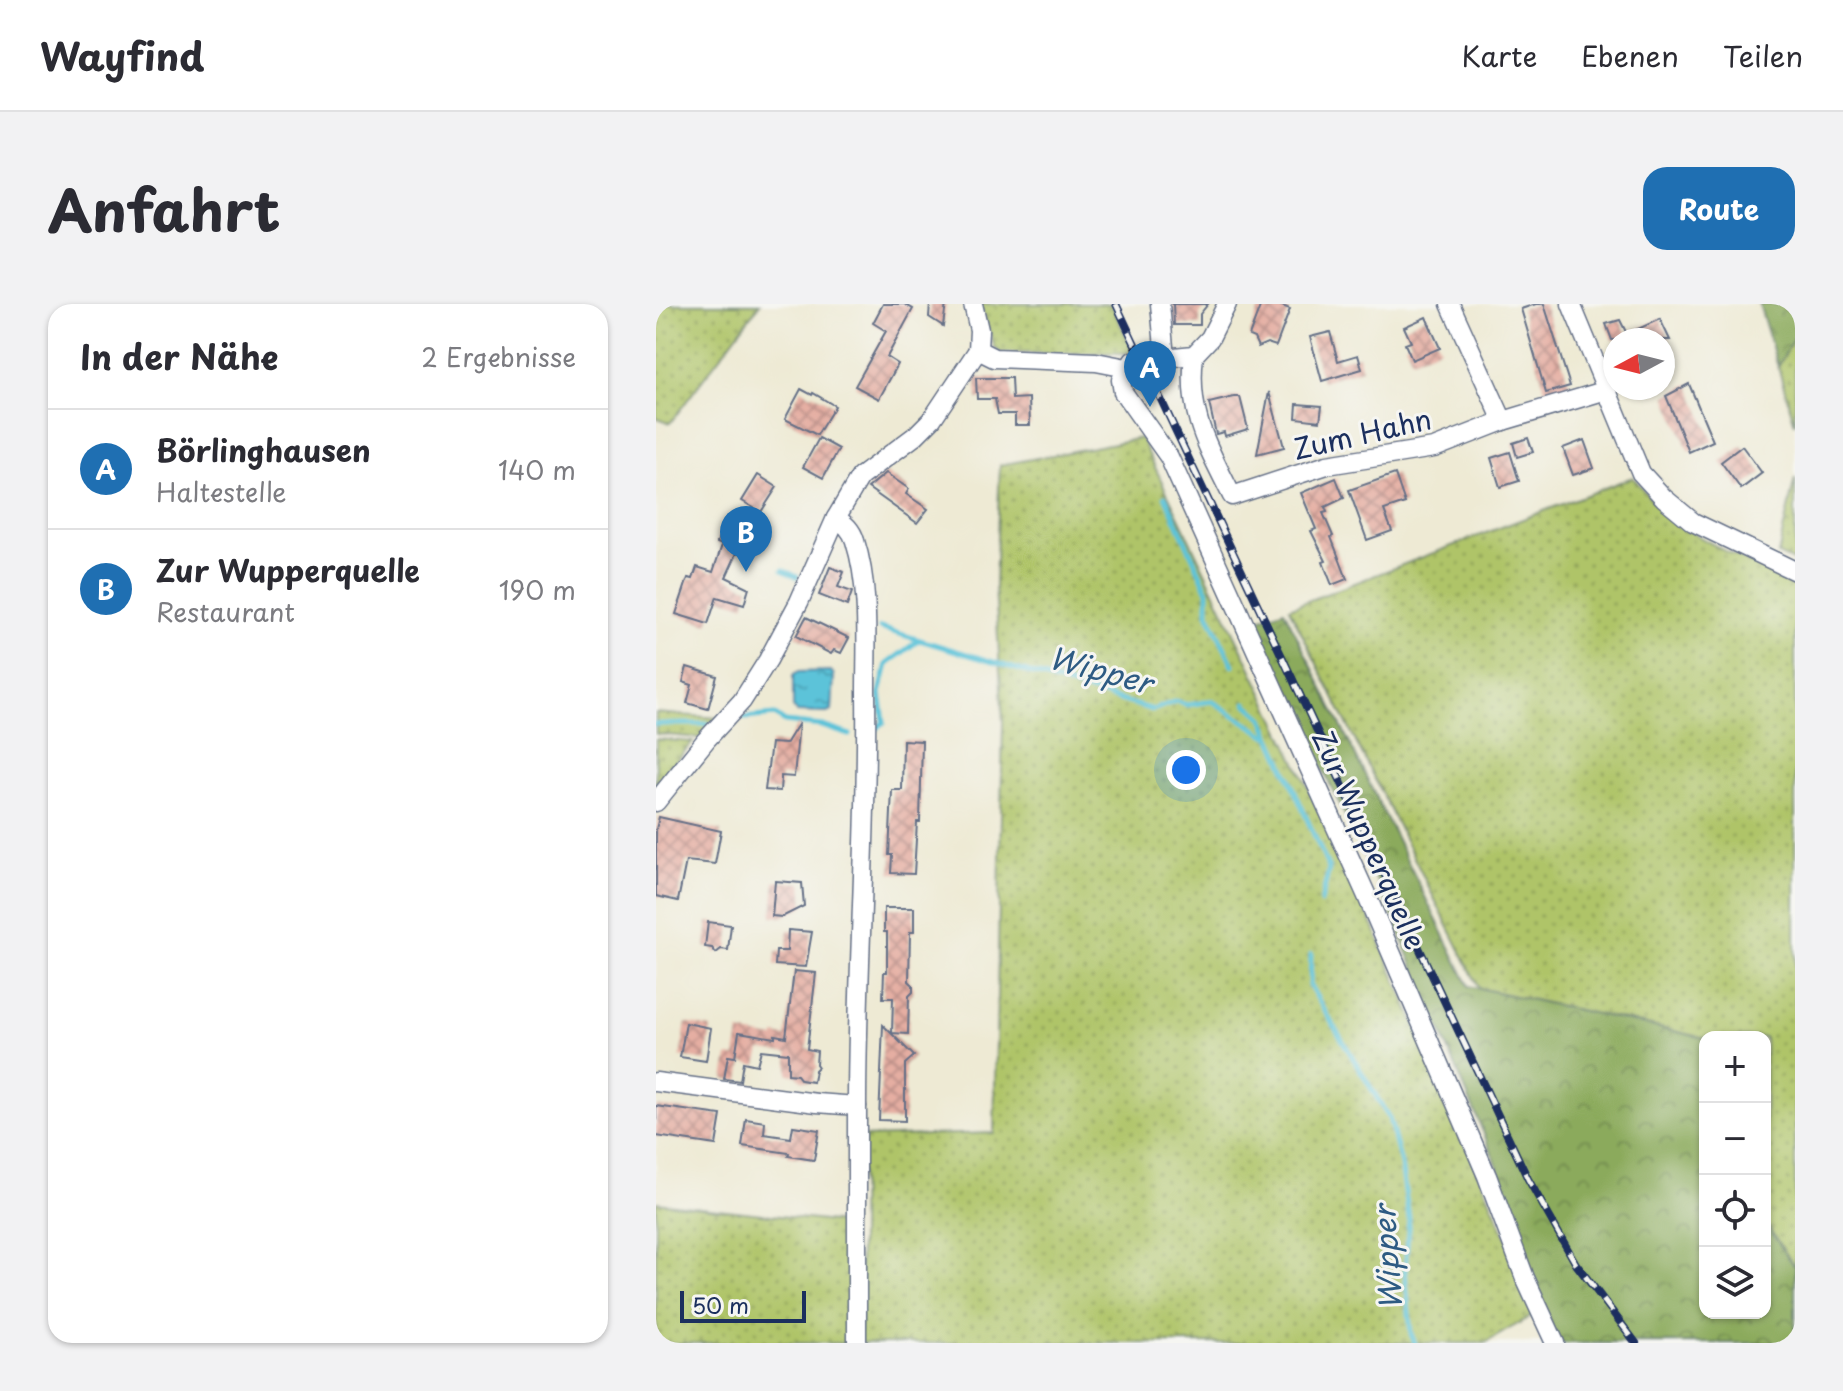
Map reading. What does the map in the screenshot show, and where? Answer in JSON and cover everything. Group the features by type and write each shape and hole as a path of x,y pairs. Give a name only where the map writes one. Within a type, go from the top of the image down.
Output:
{"street":[{"path":"656,802 742,701 768,660 799,602 836,518 860,477 915,436 932,419 978,350 979,330 973,304"},
{"path":"1160,304 1165,358"},
{"path":"978,350 994,358 1096,362 1127,368 1133,361 1194,355 1210,338 1227,304"},
{"path":"1450,304 1503,421"},
{"path":"1571,304 1603,380"},
{"name":"Zum Hahn","path":"1194,355 1193,400 1197,422 1232,496 1327,465 1434,448 1503,421 1603,391"},
{"name":"Zur Wupperquelle","path":"1127,368 1121,380 1123,392 1169,457 1366,894 1487,1176 1525,1278 1555,1343"},
{"path":"1611,400 1641,473 1664,498 1693,522 1795,571"},
{"path":"836,518 847,526 855,539 864,595 866,642 867,739 857,1106 857,1343"},
{"path":"656,1082 857,1106"}],"green space":[{"path":"656,304 760,304 670,423 656,417"},
{"path":"980,304 1111,304 1134,353 1001,353 995,348"},
{"path":"1759,304 1795,304 1795,335 1778,367"},
{"path":"1795,335 1795,424 1778,367"},
{"path":"1141,438 1365,907 1538,1312 1485,1343 859,1343 861,1137 994,1133 1003,722 995,586 1000,465"},
{"path":"1633,477 1658,506 1693,533 1795,581 1795,1267 1771,1232 1771,1031 1699,1031 1699,1037 1479,988 1289,608"},
{"path":"1795,478 1795,562 1778,554"},
{"path":"1284,610 1469,986 1699,1037 1699,1319 1771,1319 1771,1232 1795,1267 1795,1343 1556,1343 1527,1278 1500,1172 1380,887 1251,622"},
{"path":"656,713 719,718 700,738 656,734"},
{"path":"656,739 693,742 656,784"},
{"path":"656,1202 850,1224 851,1343 656,1343"}],"water":[{"path":"831,671 834,675 832,711 797,712 793,707 793,675 798,672"}],"building":[{"path":"883,304 904,304 913,309 887,357 898,364 879,399 855,386 886,331 873,323"},
{"path":"930,304 946,304 943,326 929,317"},
{"path":"1173,304 1208,304 1200,314 1200,325 1174,325"},
{"path":"1261,304 1277,304 1290,309 1276,346 1267,343 1258,347 1254,338 1249,336"},
{"path":"1544,304 1570,386 1546,393 1521,309"},
{"path":"1426,317 1440,348 1412,360 1405,344 1411,342 1404,327"},
{"path":"1660,319 1664,328 1640,328"},
{"path":"1620,320 1624,328 1608,328 1606,324"},
{"path":"1330,332 1338,361 1358,355 1362,369 1322,381 1310,337"},
{"path":"976,378 1011,378 1012,399 1029,398 1030,425 1015,425 1015,414 998,414 995,399 977,399"},
{"path":"1689,384 1713,441 1689,452 1668,400 1675,400 1675,391"},
{"path":"801,389 835,406 817,435 785,419"},
{"path":"1269,392 1284,447 1257,454"},
{"path":"1240,397 1248,429 1225,436 1224,432 1216,434 1209,403"},
{"path":"1297,404 1322,406 1320,421 1296,418"},
{"path":"819,438 839,449 823,478 803,467"},
{"path":"1528,438 1533,452 1517,457 1513,443"},
{"path":"1584,440 1594,468 1573,475 1563,448"},
{"path":"1742,446 1762,473 1741,489 1721,462"},
{"path":"1510,452 1519,481 1500,487 1491,458"},
{"path":"886,473 909,489 906,494 928,509 917,523 868,488"},
{"path":"1395,474 1405,503 1384,510 1392,531 1367,540 1349,490"},
{"path":"758,475 777,487 761,512 742,501"},
{"path":"1336,478 1344,498 1325,507 1327,512 1323,513 1347,579 1332,585 1323,562 1326,561 1311,531 1316,529 1301,493"},
{"path":"724,522 742,528 734,550 738,551 726,577 749,588 744,605 717,597 708,624 676,614 688,578 693,579 697,567 713,572 722,545 717,543"},
{"path":"830,567 844,572 838,587 852,592 847,606 819,595"},
{"path":"806,617 849,638 841,653 834,650 831,654 796,636"},
{"path":"687,667 717,676 708,709 687,703 692,685 683,682"},
{"path":"799,723 794,777 781,776 780,791 765,790 771,743 786,744"},
{"path":"903,740 922,741 920,822 917,822 914,874 891,873 892,855 889,855 892,790 902,790"},
{"path":"659,817 721,831 715,864 686,861 678,901 656,896 656,829"},
{"path":"775,881 802,883 804,906 782,917 772,916"},
{"path":"884,908 914,908 909,981 913,992 909,996 908,1034 892,1033 893,998 883,998 884,972 887,972"},
{"path":"708,922 731,925 728,950 721,949 716,953 712,948 705,947"},
{"path":"788,930 812,932 806,967 775,965 776,951 787,951"},
{"path":"794,971 816,973 807,1049 817,1051 818,1067 813,1082 788,1074 788,1053 761,1050 757,1065 743,1062 740,1081 724,1079 728,1056 735,1057 739,1032 786,1037"},
{"path":"686,1023 711,1028 706,1061 680,1057"},
{"path":"883,1025 914,1056 905,1064 905,1121 879,1120"},
{"path":"656,1106 721,1115 716,1145 656,1136"},
{"path":"746,1119 765,1122 764,1134 791,1138 793,1126 819,1130 814,1160 742,1146"}],"waterway":[{"path":"1165,496 1208,591 1208,613 1233,665"},
{"name":"Wipper","path":"783,570 797,577"},
{"name":"Wipper","path":"880,628 1153,710 1176,701 1187,705 1212,701 1272,739 1329,869 1321,902"},
{"path":"877,728 884,722 880,693 887,664 919,640"},
{"path":"1246,703 1263,718 1271,737"},
{"path":"744,718 775,715 785,722 822,726 850,735"},
{"path":"656,724 708,724"},
{"name":"Wipper","path":"1311,954 1310,986 1389,1118 1401,1164 1409,1218 1405,1271 1411,1334 1415,1343"}],"railway":[{"path":"1116,304 1528,1179 1576,1264 1636,1343"}],"place":[{"name":"Börlinghausen","path":"1150,407"},
{"name":"Zur Wupperquelle","path":"746,572"}]}
